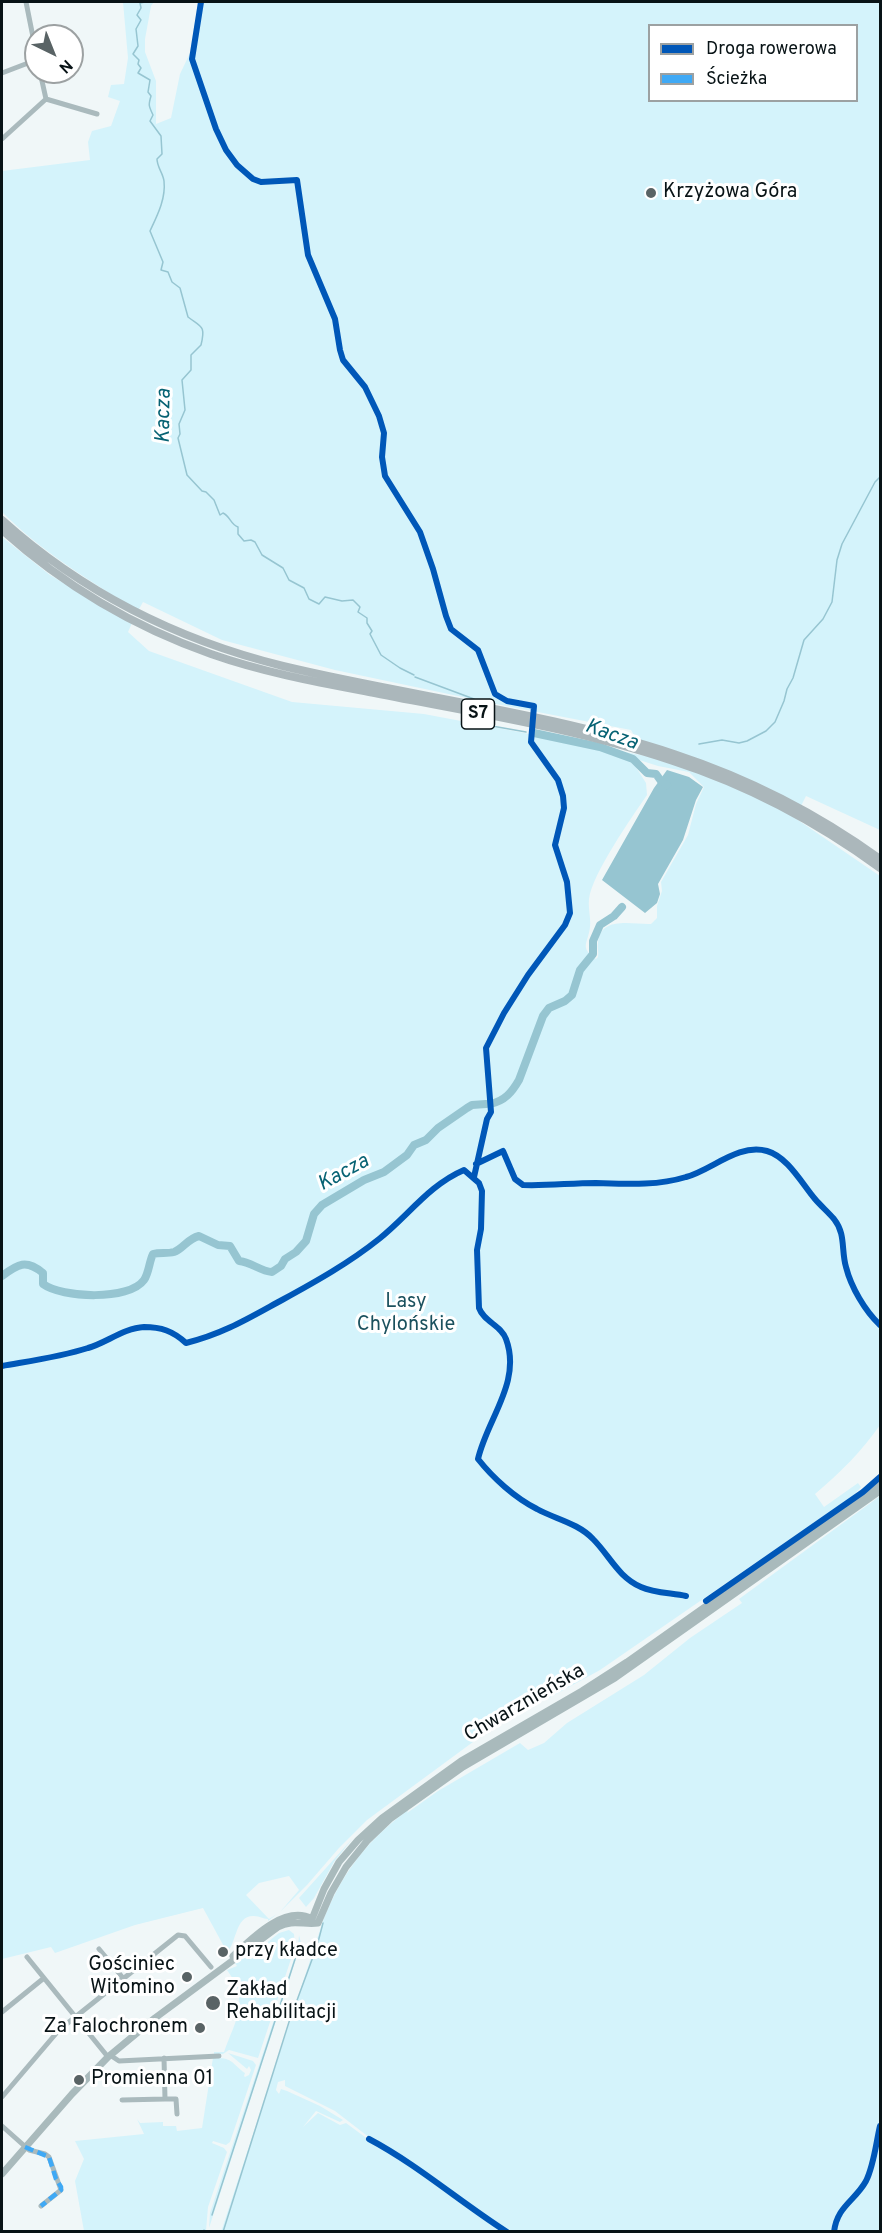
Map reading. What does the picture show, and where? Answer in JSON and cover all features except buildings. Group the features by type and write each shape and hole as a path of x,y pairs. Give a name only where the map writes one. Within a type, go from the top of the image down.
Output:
{"highway":[{"name":"S7","path":"2,520 36,549 87,585 137,614 203,642 294,669 563,724 673,753 773,795 832,827 880,859"},
{"name":"S7","path":"2,530 40,562 80,590 128,618 192,646 254,667 299,678 562,731 672,760 782,807 829,833 880,868"}],"main road":[{"name":"Chwarznieńska","path":"550,1713 627,1662 880,1483"},
{"name":"Chwarznieńska","path":"2,2174 109,2056 215,1969 284,1923 296,1921 318,1923 344,1870 358,1850 378,1830 439,1783 518,1731 634,1665 880,1491"}],"street":[{"path":"26,2 30,24"},
{"path":"2,73 24,65"},
{"path":"43,84 46,99"},
{"path":"46,99 97,114"},
{"path":"2,139 46,99"},
{"path":"2,2097 51,2038 75,2016 181,1934 215,1969"},
{"path":"99,1949 123,1978"},
{"path":"27,1957 109,2056 119,2061 219,2056"},
{"path":"2,2012 44,1978"},
{"path":"164,2058 165,2100"},
{"path":"122,2100 176,2099 177,2114"},
{"path":"2,2126 29,2150 49,2157 61,2190 41,2206"}],"green space":[{"name":"Lasy Chylońskie","path":"123,2 154,2 151,6 145,39 145,52 156,81 156,124 171,118 180,74 190,53 198,2 880,2 880,830 806,796 795,818 880,876 880,1425 850,1461 815,1494 824,1507 858,1483 861,1487 854,1495 600,1670 549,1698 525,1703 511,1709 473,1742 367,1820 280,1912 299,1890 289,1876 259,1883 246,1895 269,1919 277,1914 268,1921 268,1919 254,1916 243,1920 227,1952 203,1908 135,1925 55,1953 51,1947 2,1959 2,537 50,575 132,623 128,632 149,651 292,702 424,714 646,756 631,730 335,670 222,640 143,602 138,611 50,553 2,512 2,171 90,160 88,142 92,131 111,126 120,101 108,97 111,85 124,84 128,58","holes":["633,758 689,772 704,787 696,804 688,835 661,882 662,891 657,906 657,918 651,924 619,923 605,928 600,934 596,959 586,948 590,927 589,899 592,888 614,846 647,795 646,783 632,761"]},
{"path":"880,1496 880,2231 221,2232 323,1921 347,1872 357,1859 381,1833 409,1809 407,1813 438,1791 520,1743 528,1750 544,1743 567,1723 644,1675 690,1638 742,1603 739,1599","holes":["285,2080 285,2086 335,2111 370,2138 369,2140 346,2123 340,2125 318,2113 303,2127 316,2111 340,2122 343,2120 320,2106 287,2091 281,2089 279,2094 276,2090 278,2082"]},
{"path":"353,1838 334,1862 314,1898 306,1907 299,1898"},
{"path":"289,1930 294,1934 295,1947 258,2058 229,2050 223,2054 214,2055 214,2052 224,2052 239,2010 238,1991 227,1970 237,1966 235,1963 237,1961 259,1949 279,1933"},
{"path":"299,1935 301,1943 209,2228 210,2213 298,1947"},
{"path":"228,2053 253,2061 256,2065 230,2142 226,2145 213,2141 212,2143 224,2148 227,2152 208,2207 206,2231 84,2231 75,2181 84,2159 75,2141 144,2134 137,2119 140,2123 163,2122 163,2126 176,2126 177,2131 202,2128 213,2058 231,2061 245,2073 245,2077 251,2070 249,2066 247,2069"}],"shaded area":[{"path":"667,770 689,777 703,787 696,800 683,840 658,884 660,894 657,903 645,913 602,880 654,788"}],"waterway":[{"name":"Kacza","path":"145,2 140,3 141,8 137,15 141,20 136,29 138,46 133,54 139,60 138,64 141,68 138,73 150,80 149,106 153,115 150,121 161,136 162,154 157,159 164,188 160,207 150,231 163,262 161,270 168,272 172,282 180,288 188,317 203,330 201,345 191,355 191,370 182,380 185,410 179,424 178,438 187,475 214,500 220,515 225,514 238,527 238,534 244,541 255,542 262,555 283,568 289,580 304,588 309,599 319,604 325,597 342,601 353,600 360,607 358,612 367,618 372,631 370,634 381,655 414,675"},
{"path":"699,744 722,740 739,743 747,741 766,731 775,722 793,678 804,640 823,619 832,602 837,560 842,544 875,482 880,477"},
{"name":"Kacza","path":"415,677 474,699"},
{"name":"Kacza","path":"481,720 492,726 526,732"},
{"name":"Kacza","path":"534,733 600,747 633,759 647,773 656,774 667,785"},
{"name":"Kacza","path":"490,1104 511,1092 519,1080 543,1016 549,1008 572,995 580,970 593,954 593,941 600,925 614,916 622,907"},
{"name":"Kacza","path":"2,1276 13,1268 27,1265 43,1273 43,1284 52,1289 95,1295 125,1291 136,1287 144,1280 153,1254 174,1252 199,1236 218,1245 230,1246 239,1261 272,1272 306,1241 314,1214 322,1205 364,1180 384,1172 407,1155 414,1145 426,1140 438,1128 467,1108 472,1105 486,1104"},
{"path":"223,2232 289,2022 323,1923"},
{"path":"212,2215 299,1947"}],"marked path":[{"path":"25,2147 49,2157 61,2187 61,2190 41,2206"}],"cycle path":[{"path":"201,2 192,59 216,129 226,150 237,165 253,179 261,182 297,180 308,255 335,319 343,360 365,387 379,416 384,433 382,457 385,476 420,532 451,629 478,650 495,694 507,701 534,706 531,742 558,780 563,796 564,808 555,845 567,882 570,913 565,925 528,975 504,1013 486,1048 491,1112 487,1119 474,1177"},
{"path":"476,1164 503,1151 515,1179 523,1185 641,1184 664,1182 696,1174 735,1154 746,1151 767,1151 775,1154 788,1165 838,1225 851,1283 864,1306 880,1325"},
{"path":"2,1366 95,1346 137,1328 161,1329 176,1335 186,1343 224,1330 332,1272 390,1230 429,1192 451,1176 464,1170 479,1183 482,1191 481,1229 477,1250 479,1308 481,1313 504,1334 510,1355 507,1385 478,1459 497,1480 521,1499 587,1534 620,1572 633,1583 652,1591 686,1596"},
{"path":"706,1601 863,1492 880,1477"},
{"path":"834,2232 839,2216 862,2188 869,2175 880,2126"},
{"path":"369,2139 405,2160 507,2232"}],"place":[{"name":"Krzyżowa Góra","path":"651,193"},
{"name":"przy kładce","path":"223,1952"},
{"name":"Gościniec Witomino","path":"187,1977"},
{"name":"Zakład Rehabilitacji","path":"213,2003"},
{"name":"Za Falochronem","path":"200,2028"},
{"name":"Promienna 01","path":"79,2080"}]}
